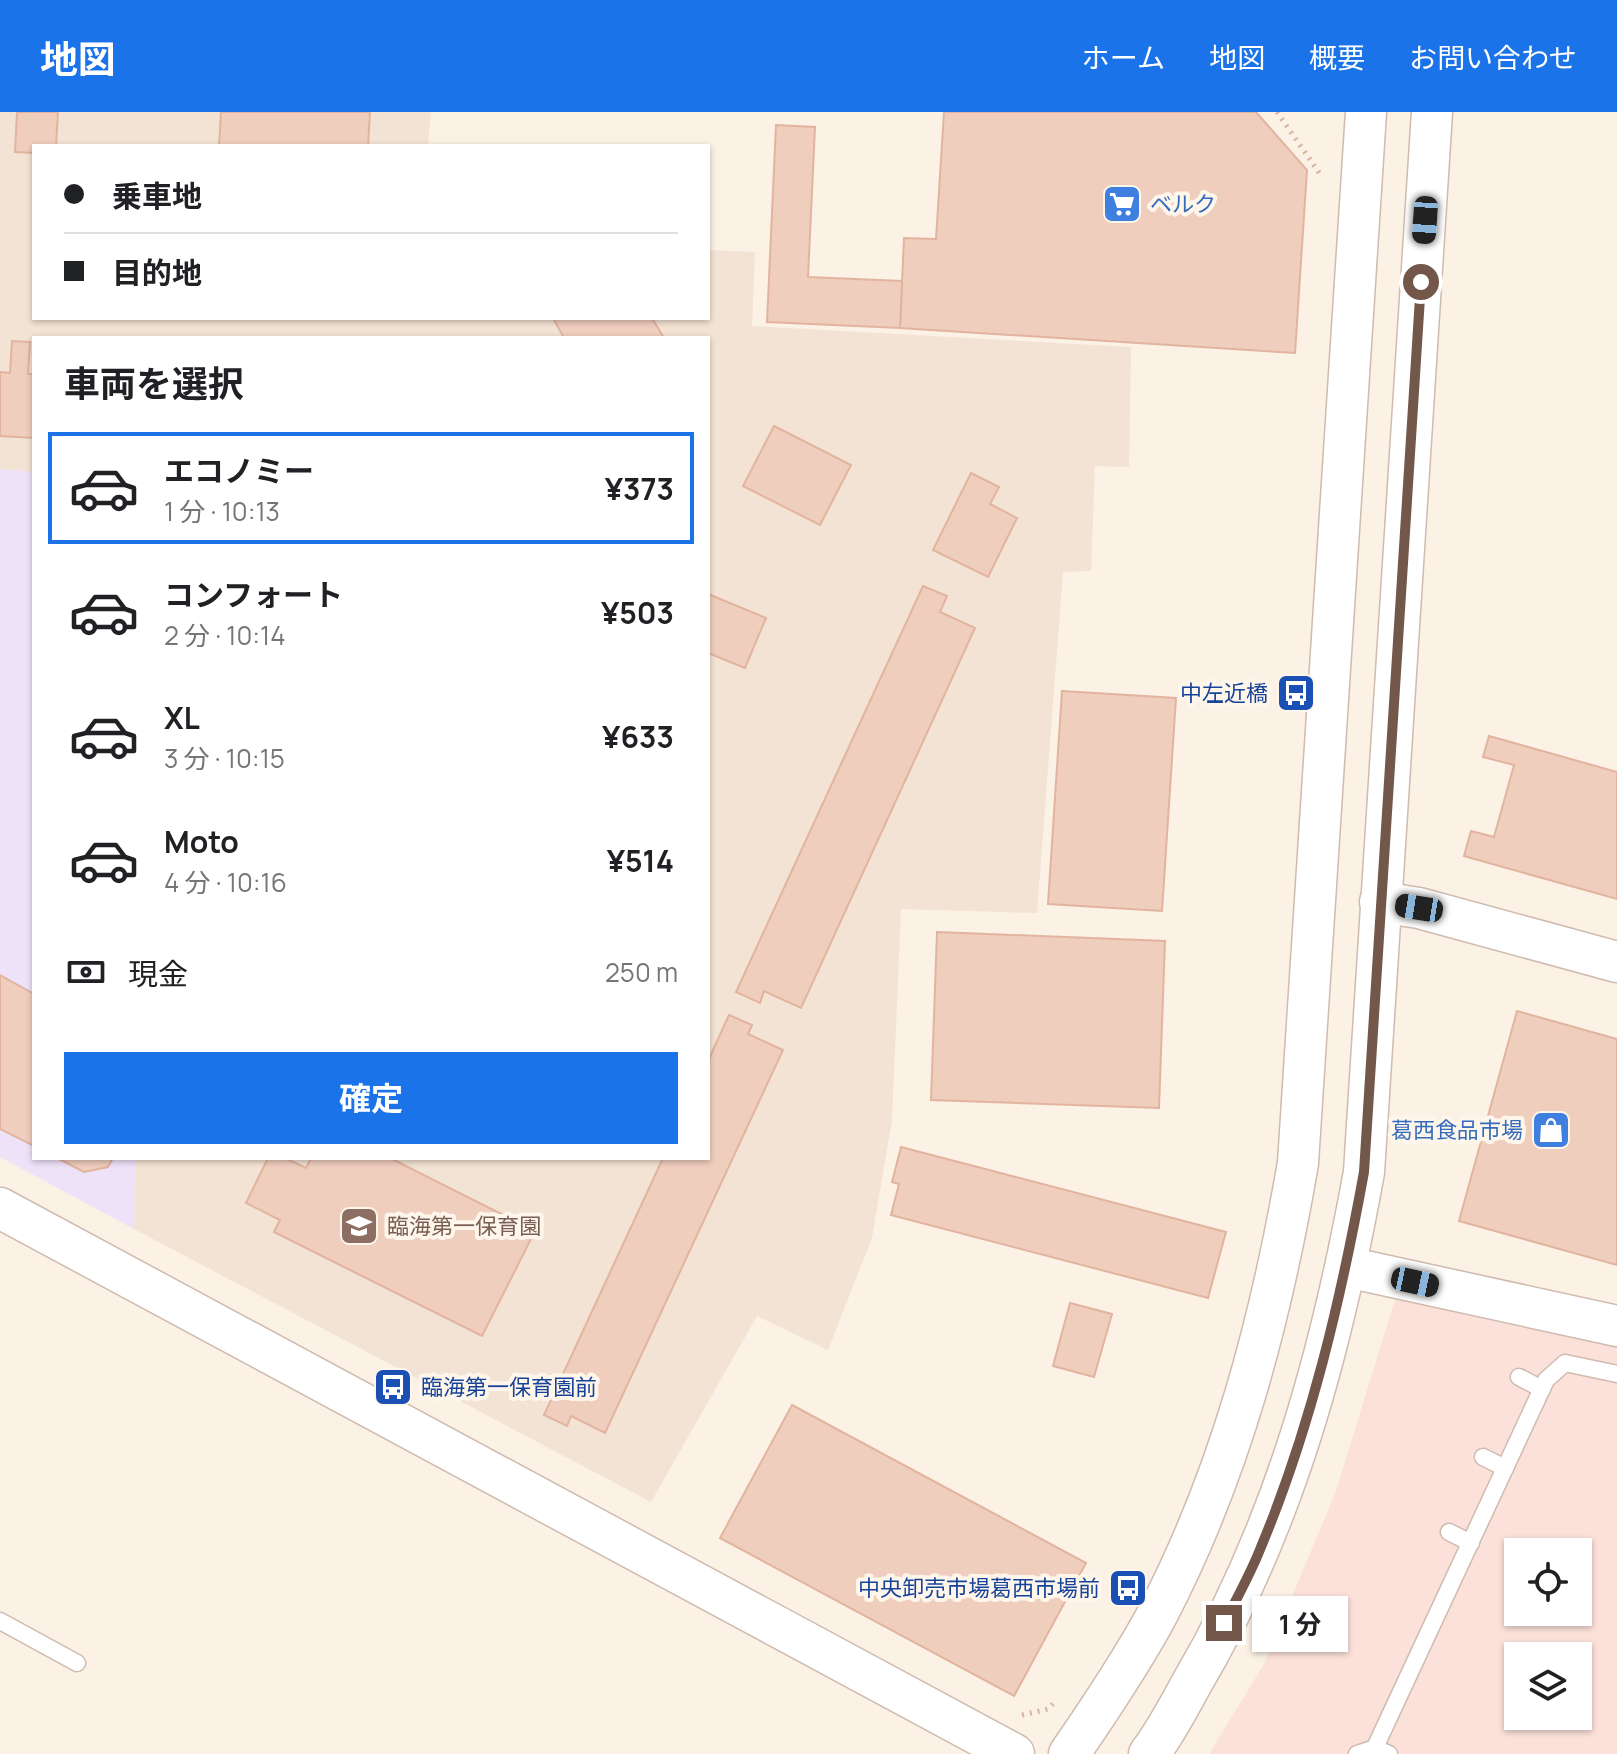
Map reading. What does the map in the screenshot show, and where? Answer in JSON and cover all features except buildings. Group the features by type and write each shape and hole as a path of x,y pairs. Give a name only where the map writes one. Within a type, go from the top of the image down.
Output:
{"street":[{"path":"1069,1754 1098,1713 1156,1616 1200,1524 1233,1437 1283,1253 1298,1163 1366,112"},
{"path":"1149,1754 1212,1649 1261,1548 1290,1468 1327,1347 1347,1267 1364,1172 1432,112"},
{"path":"1380,902 1419,908 1617,962"},
{"path":"0,1208 1014,1754"},
{"path":"1347,1267 1617,1326"}],"lane":[{"path":"1357,1754 1379,1752 1546,1380 1565,1363 1617,1374"},
{"path":"1519,1377 1542,1389"},
{"path":"1483,1457 1505,1468"},
{"path":"1449,1532 1471,1543"},
{"path":"0,1621 77,1663"}],"path":[{"path":"1277,112 1326,182 1327,167"},
{"path":"1021,1716 1048,1709 1057,1701"}],"shaded area":[{"path":"0,112 431,112 428,144 32,144 32,320 710,320 710,250 755,252 752,326 1131,347 1129,467 1095,466 1091,571 1063,572 1037,913 901,909 892,1120 872,1238 828,1350 757,1316 651,1502 134,1229 135,1160 710,1160 710,336 32,336 32,472 0,469"},
{"path":"0,469 32,472 32,1160 135,1160 134,1229 0,1157"},
{"path":"1397,1293 1617,1342 1617,1754 1209,1754 1264,1664 1336,1491"}],"place":[{"name":"ベルク","path":"1122,204"},
{"name":"中左近橋","path":"1296,693"},
{"name":"葛西食品市場","path":"1551,1130"},
{"name":"臨海第一保育園","path":"359,1226"},
{"name":"臨海第一保育園前","path":"393,1387"},
{"name":"中央卸売市場葛西市場前","path":"1128,1588"}],"route":[{"path":"1224,1623 1261,1548 1290,1468 1327,1347 1347,1267 1364,1172 1421,282"}]}
